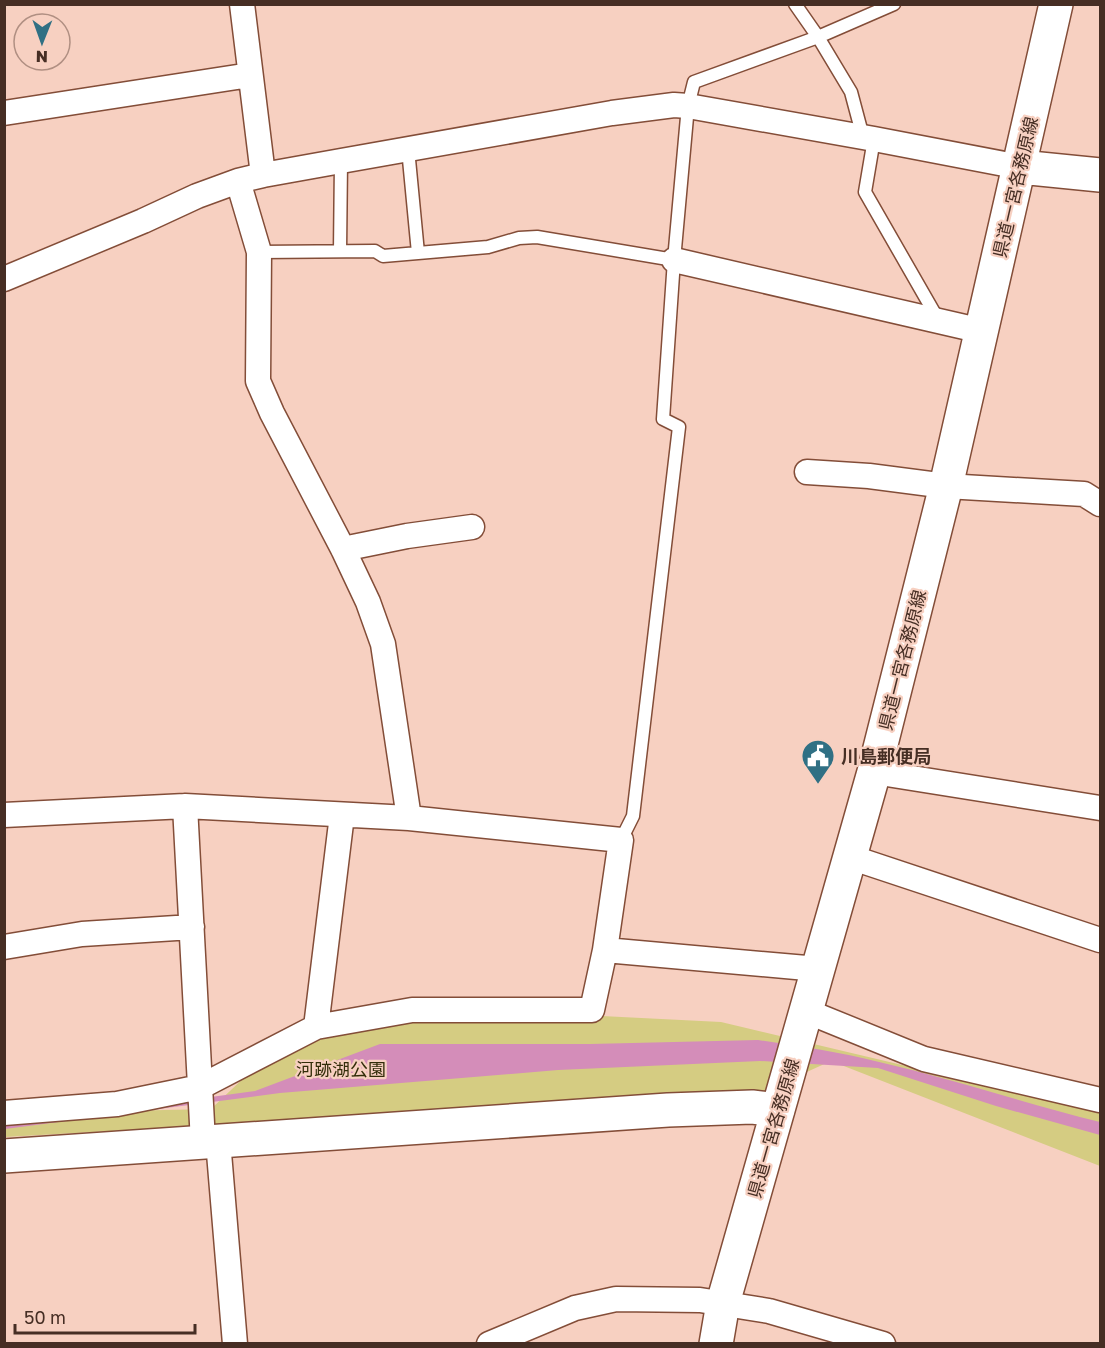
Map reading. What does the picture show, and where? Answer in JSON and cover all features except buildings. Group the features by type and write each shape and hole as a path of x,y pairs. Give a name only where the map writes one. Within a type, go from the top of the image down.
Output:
{"main road":[{"name":"県道一宮各務原線","path":"716,1344 723,1303 874,772 946,486 1056,4"},
{"path":"1020,167 1101,175"},
{"path":"4,1156 205,1119 752,1107 778,1110"}],"street":[{"path":"242,4 263,175"},
{"path":"4,113 250,75"},
{"path":"4,279 197,196 263,175 612,113 674,105 1020,167"},
{"path":"238,182 260,252 258,381 272,413 343,549 368,602 383,644 409,818"},
{"path":"674,260 982,331"},
{"path":"807,472 869,476 946,486 1084,494 1101,504"},
{"path":"343,549 407,536 472,527"},
{"path":"874,772 1101,808"},
{"path":"4,815 185,806 409,818 621,840 605,950 592,1010 412,1010 316,1027 205,1119 117,1104 4,1113"},
{"path":"185,806 205,1119 235,1344"},
{"path":"316,1027 342,815"},
{"path":"850,857 1101,940"},
{"path":"4,947 82,934 192,927"},
{"path":"605,950 818,969"},
{"path":"806,1011 924,1059 1101,1100"},
{"path":"489,1344 575,1308 616,1299 700,1300 723,1303 769,1311 883,1344"}],"lane":[{"path":"795,4 851,92 868,138 866,192 939,321"},
{"path":"621,840 633,816 679,427 663,419 688,106 694,82 818,37 894,4"},
{"path":"408,149 418,253"},
{"path":"340,161 340,251"},
{"path":"260,252 375,251 383,256 488,247 519,238 537,237 674,260"}],"green space":[{"name":"河跡湖公園","path":"502,1011 721,1022 1100,1112 1100,1166 831,1061 758,1094 5,1137 4,1115 211,1109 306,1019"}],"shaded area":[{"path":"758,1040 849,1055 935,1076 1100,1122 1100,1135 996,1106 878,1068 760,1061 558,1070 280,1093 5,1129 4,1119 108,1111 255,1091 380,1044 590,1044"}],"place":[{"name":"川島郵便局","path":"818,785"}]}
